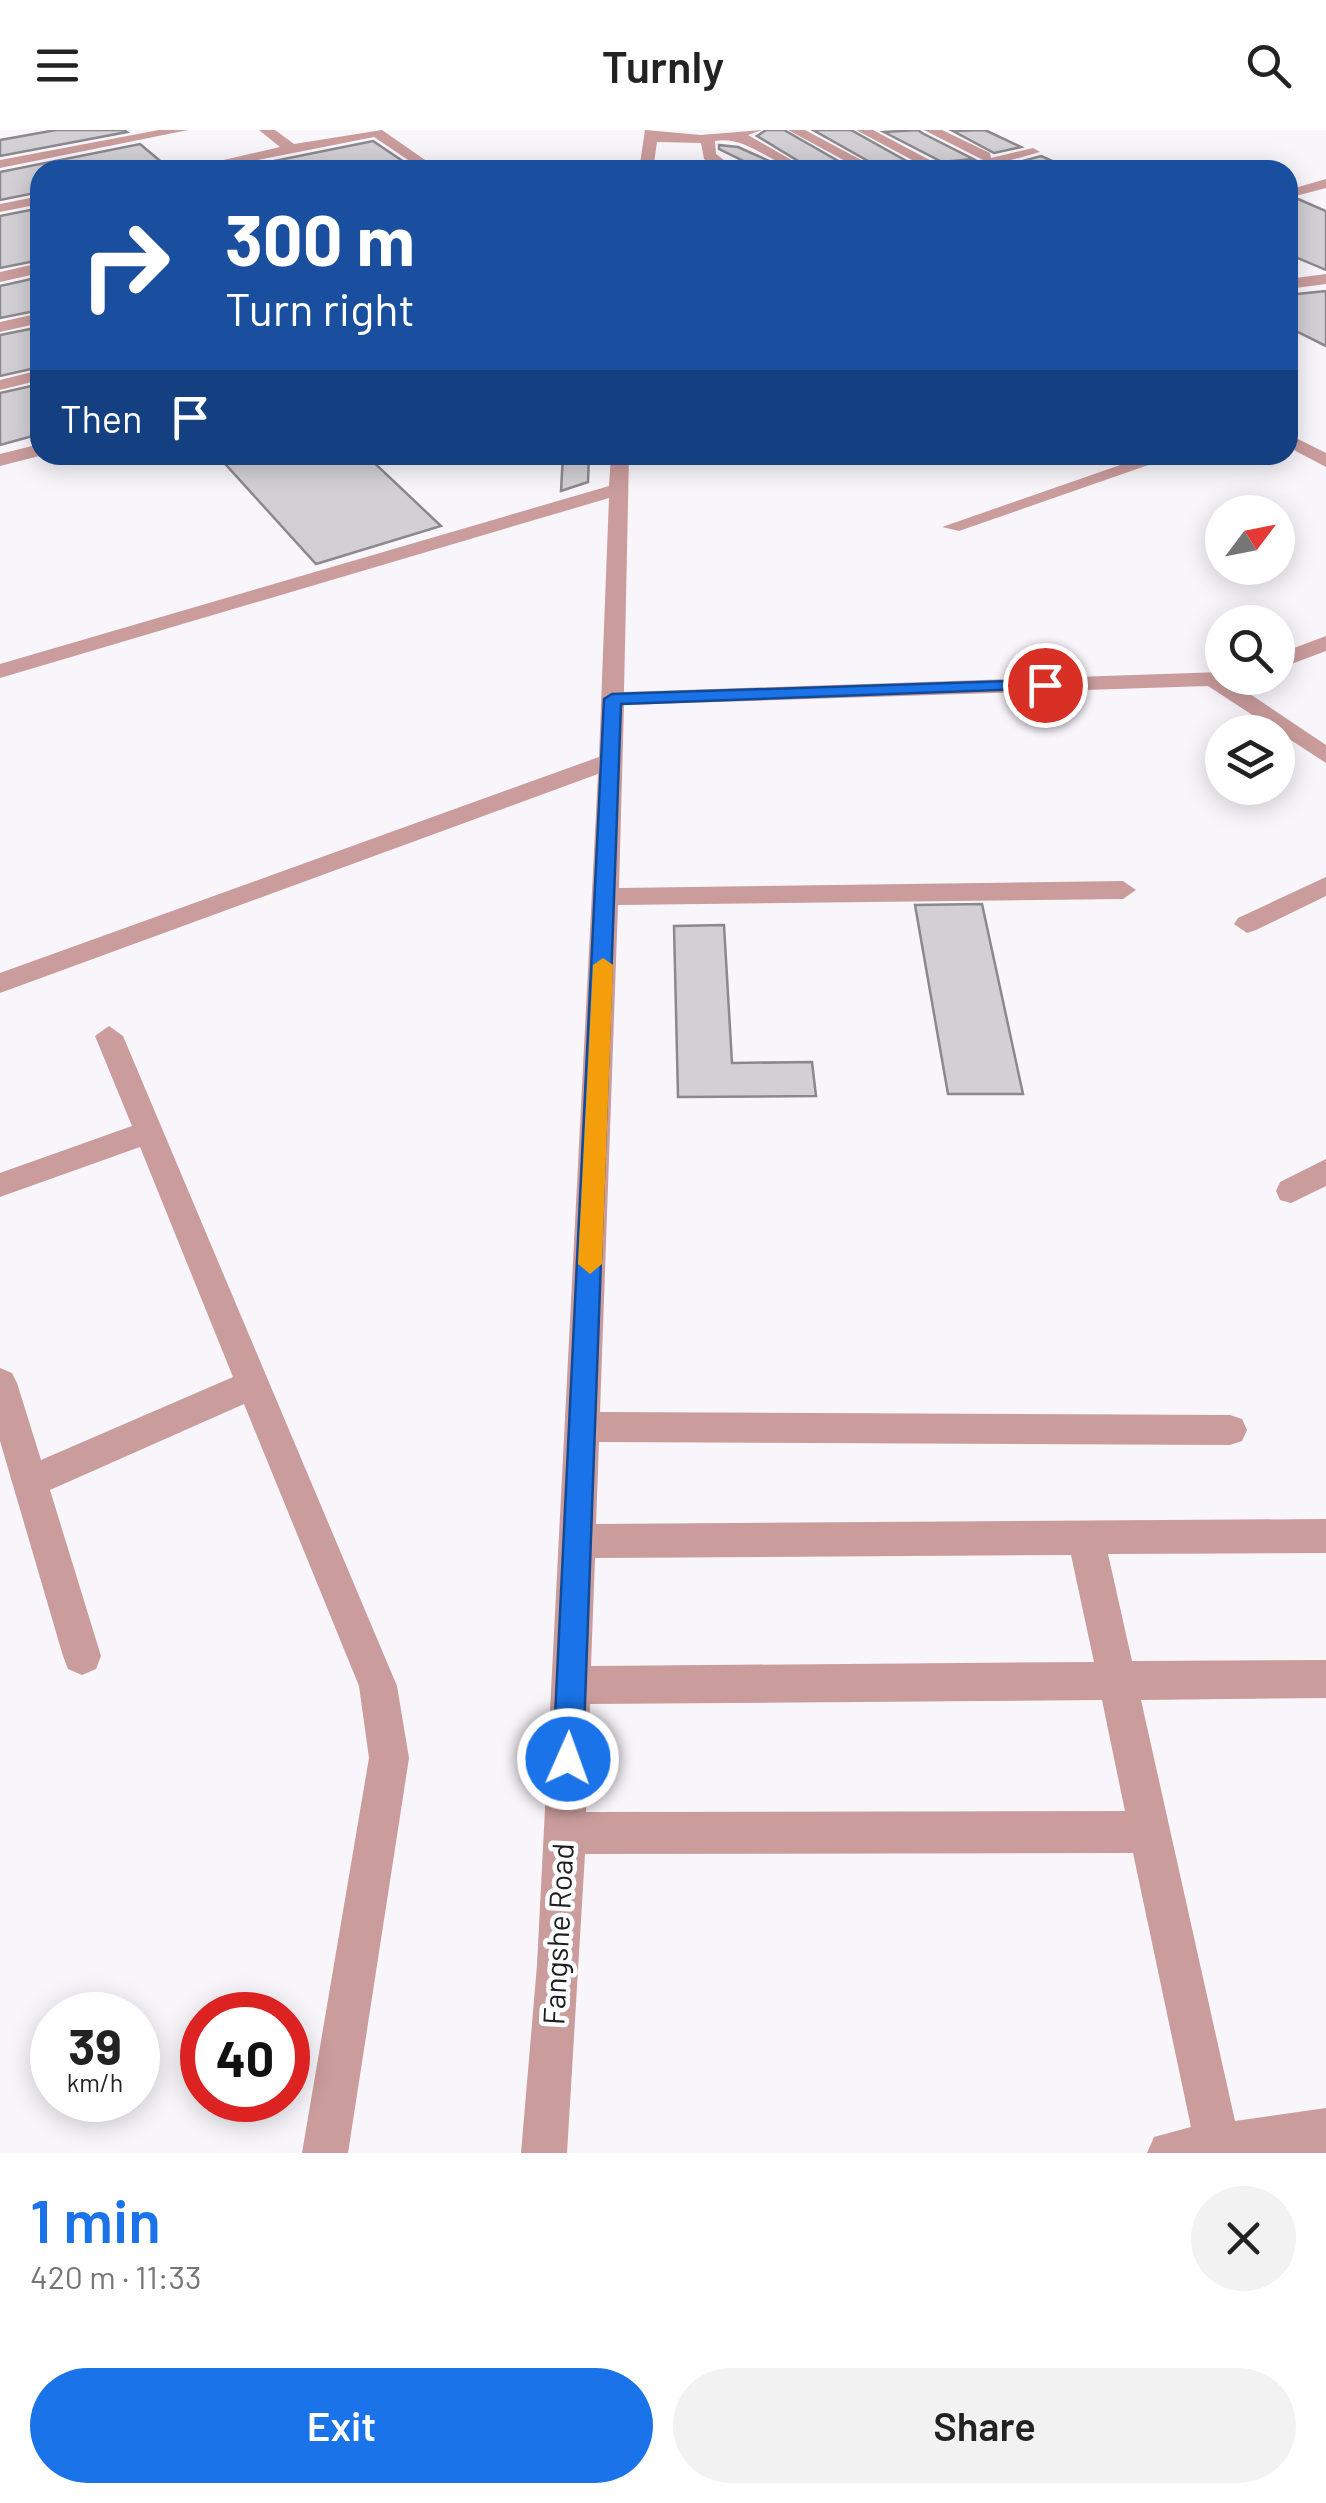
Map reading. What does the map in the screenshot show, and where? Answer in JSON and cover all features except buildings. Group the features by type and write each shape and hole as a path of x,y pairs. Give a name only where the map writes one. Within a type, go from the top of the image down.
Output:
{"street":[{"path":"0,164 182,130"},
{"path":"266,130 292,149"},
{"path":"648,160 652,134 708,138 756,130"},
{"path":"795,130 854,160"},
{"path":"863,130 916,160"},
{"path":"931,130 984,156 966,160"},
{"path":"237,160 376,132 418,160"},
{"path":"735,134 783,160"},
{"path":"708,138 709,156 715,160"},
{"path":"1000,160 1034,152"},
{"path":"1298,191 1326,183"},
{"path":"1306,189 1326,197"},
{"path":"0,208 30,202"},
{"path":"0,276 30,270"},
{"path":"1298,283 1326,280"},
{"path":"0,328 30,320"},
{"path":"0,385 30,378"},
{"path":"1298,446 1326,461"},
{"path":"0,460 30,452"},
{"name":"Fangshe Road","path":"544,2153 572,1685 606,898 619,465"},
{"path":"952,526 1138,465"},
{"path":"0,671 618,489"},
{"path":"1295,655 1326,643"},
{"path":"612,699 1205,679"},
{"path":"1245,695 1326,756"},
{"path":"0,983 611,762"},
{"path":"1247,924 1326,886"},
{"path":"606,898 1124,890"},
{"path":"109,1036 378,1686 388,1724 389,1758 325,2153"},
{"path":"0,1186 148,1132"},
{"path":"1291,1191 1326,1171"},
{"path":"0,1383 82,1656"},
{"path":"30,1482 253,1384"},
{"path":"583,1427 1230,1430"},
{"path":"578,1541 1326,1536"},
{"path":"1086,1538 1218,2147"},
{"path":"572,1685 1326,1679"},
{"path":"565,1834 1150,1832"},
{"path":"1170,2153 1326,2131"}],"slow traffic":[{"path":"590,1264 603,965"}],"route":[{"path":"568,1759 612,699 1045,685"}]}
